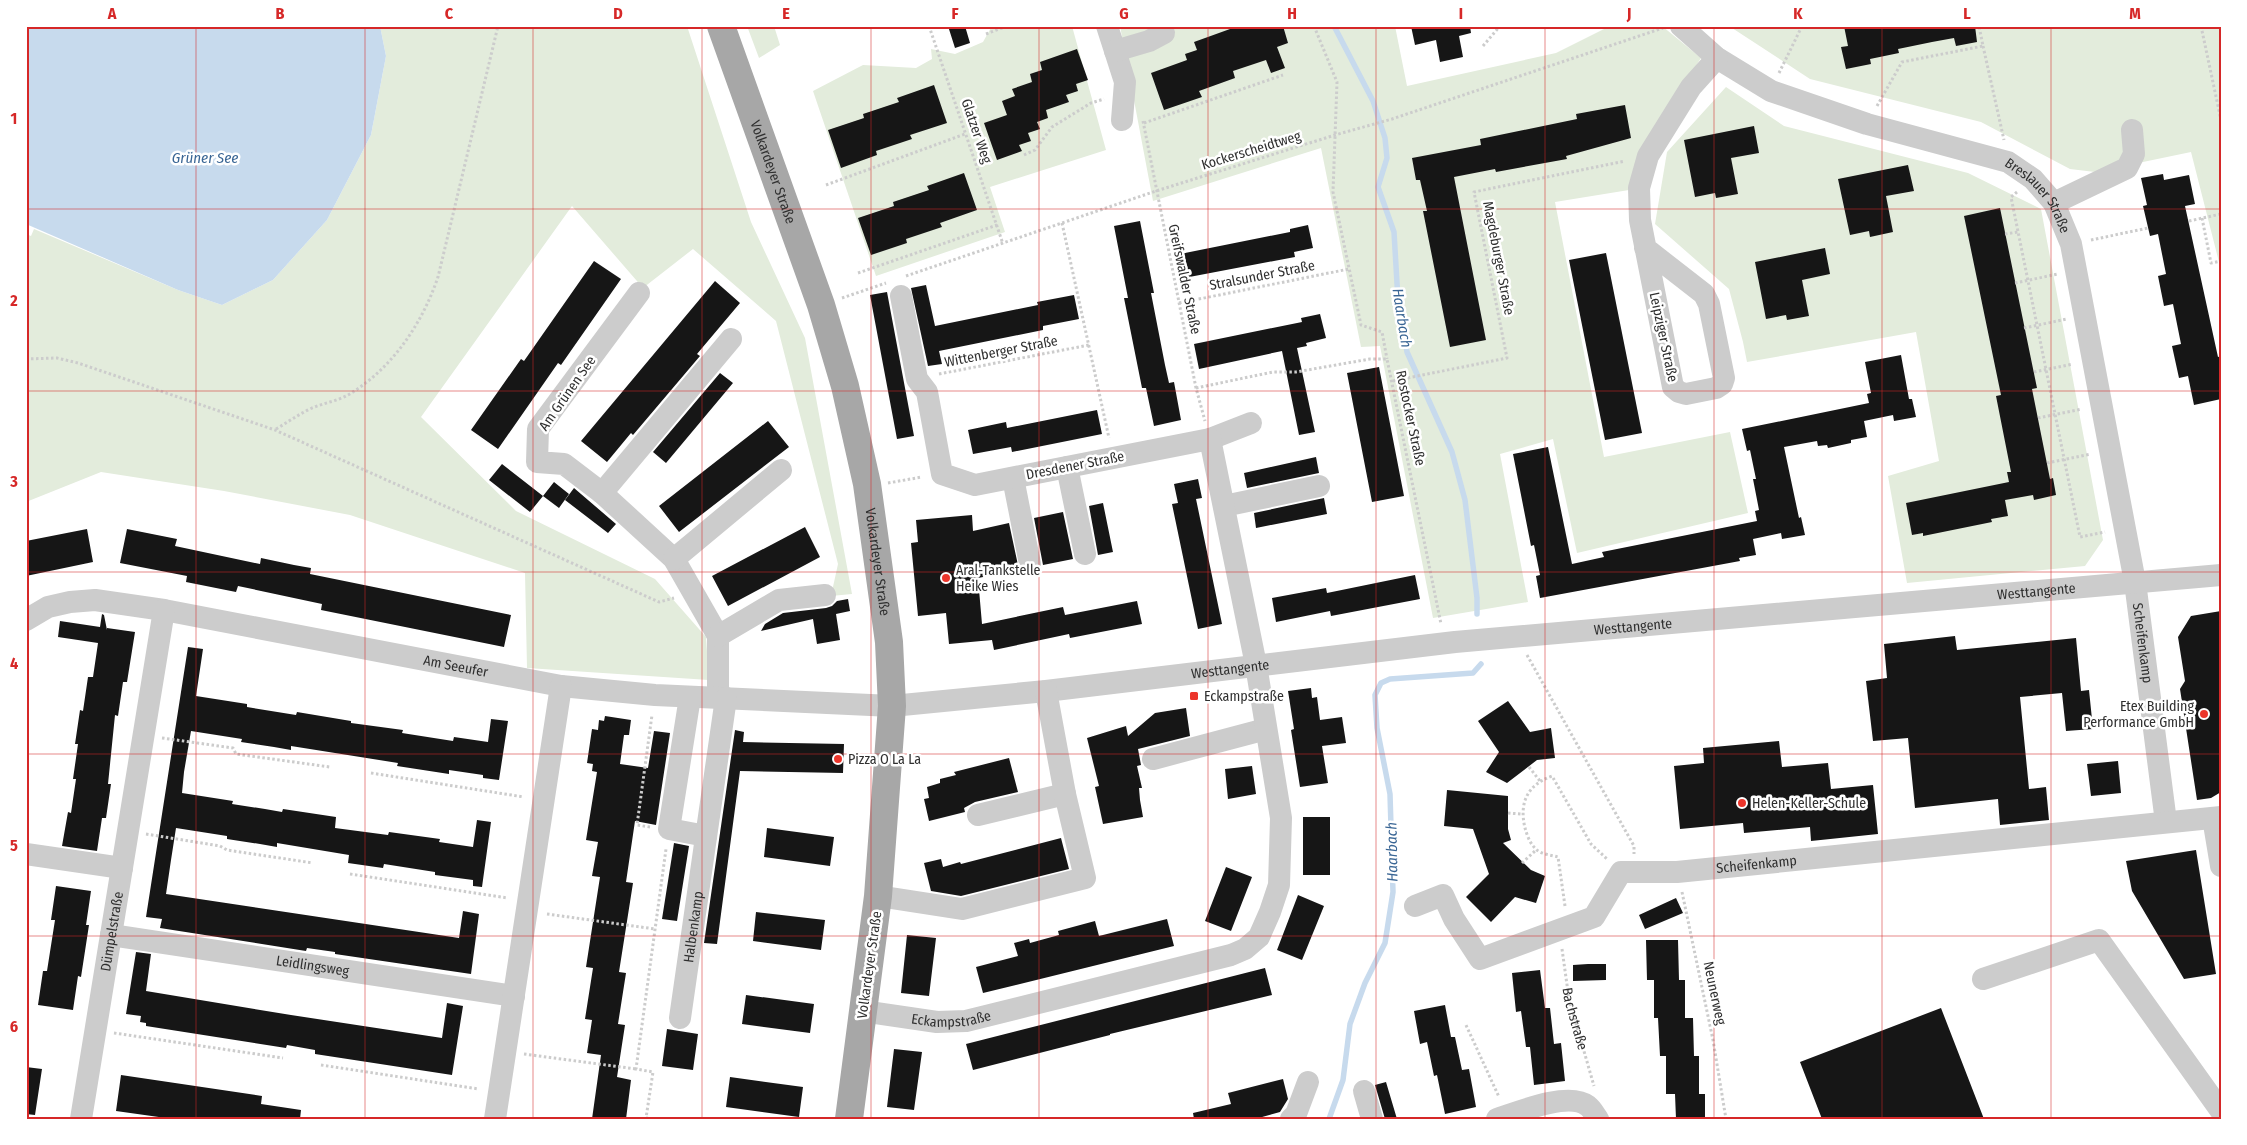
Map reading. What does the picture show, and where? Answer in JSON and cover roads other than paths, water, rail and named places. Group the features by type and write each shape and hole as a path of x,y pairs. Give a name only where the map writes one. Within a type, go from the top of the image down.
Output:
{"main road":[{"name":"Volkardeyer Straße","path":"721,26 821,305 845,386 867,484 889,642 892,706 878,896 849,1119"}],"street":[{"path":"1108,26 1133,122"},
{"name":"Breslauer Straße","path":"1681,26 1717,58 1771,91 1866,124 2008,162 2033,179 2054,203 2071,244 2135,582"},
{"path":"1115,51 1164,33"},
{"name":"Leipziger Straße","path":"1645,248 1704,294 1709,304 1724,378 1722,384 1716,388 1686,394 1679,392 1673,387 1645,248 1640,220 1639,188 1648,156 1691,88 1717,58"},
{"path":"2054,203 2128,168 2134,154 2132,130"},
{"name":"Dresdener Straße","path":"899,284 917,379 927,392 942,474 975,484 1013,478 1210,439 1251,423"},
{"name":"Am Grünen See","path":"639,293 538,429 537,462 564,464 602,493 674,559 718,636 722,698"},
{"path":"602,493 731,339"},
{"path":"1210,439 1256,665"},
{"path":"1067,467 1085,554"},
{"path":"674,559 782,470"},
{"path":"1013,478 1030,564"},
{"path":"1224,506 1319,486"},
{"name":"Westtangente","path":"892,706 1046,691 1445,643 2221,575"},
{"name":"Scheifenkamp","path":"2135,582 2166,822"},
{"path":"718,636 779,600 825,595"},
{"name":"Am Seeufer","path":"26,620 48,607 70,602 95,600 164,610 562,686 655,695 892,706"},
{"name":"Dümpelstraße","path":"81,1119 164,610"},
{"name":"Eckampstraße","path":"862,1011 937,1022 966,1021 1231,955 1245,949 1259,936 1279,885 1281,818 1256,665"},
{"path":"495,1119 562,686"},
{"path":"878,896 962,909 1085,878 1064,794 1046,691"},
{"path":"690,696 669,829 706,836"},
{"name":"Halbenkamp","path":"680,1018 706,836 722,698"},
{"path":"1153,759 1266,729"},
{"path":"978,815 1064,794"},
{"path":"2217,818 2221,866"},
{"name":"Scheifenkamp","path":"1415,906 1443,895 1454,919 1480,959 1594,917 1628,872 1677,872 2217,818"},
{"path":"26,854 122,868"},
{"name":"Leidlingsweg","path":"111,935 514,996"},
{"path":"1984,979 2099,940 2221,1111"},
{"path":"1291,1119 1296,1114 1308,1082"},
{"path":"1364,1091 1372,1119"},
{"path":"1502,1117 1556,1102 1574,1100 1593,1112"}],"water":[{"name":"Grüner See","path":"26,26 380,26 386,56 371,135 327,220 273,280 222,305 178,290 26,224"}],"waterway":[{"name":"Haarbach","path":"1334,26 1373,101 1385,138 1387,158 1378,187 1394,232 1398,300 1407,352 1452,452 1465,500 1477,598 1477,614"},
{"name":"Haarbach","path":"1329,1119 1343,1080 1350,1024 1365,983 1385,943 1393,892 1390,794 1377,728 1375,695 1381,683 1390,679 1473,673 1481,664"}],"place":[{"name":"Aral-Tankstelle Heike Wies","path":"946,578"},
{"name":"Eckampstraße","path":"1194,696"},
{"name":"Etex Building Performance GmbH","path":"2204,714"},
{"name":"Pizza O La La","path":"838,759"},
{"name":"Helen-Keller-Schule","path":"1742,803"}]}
